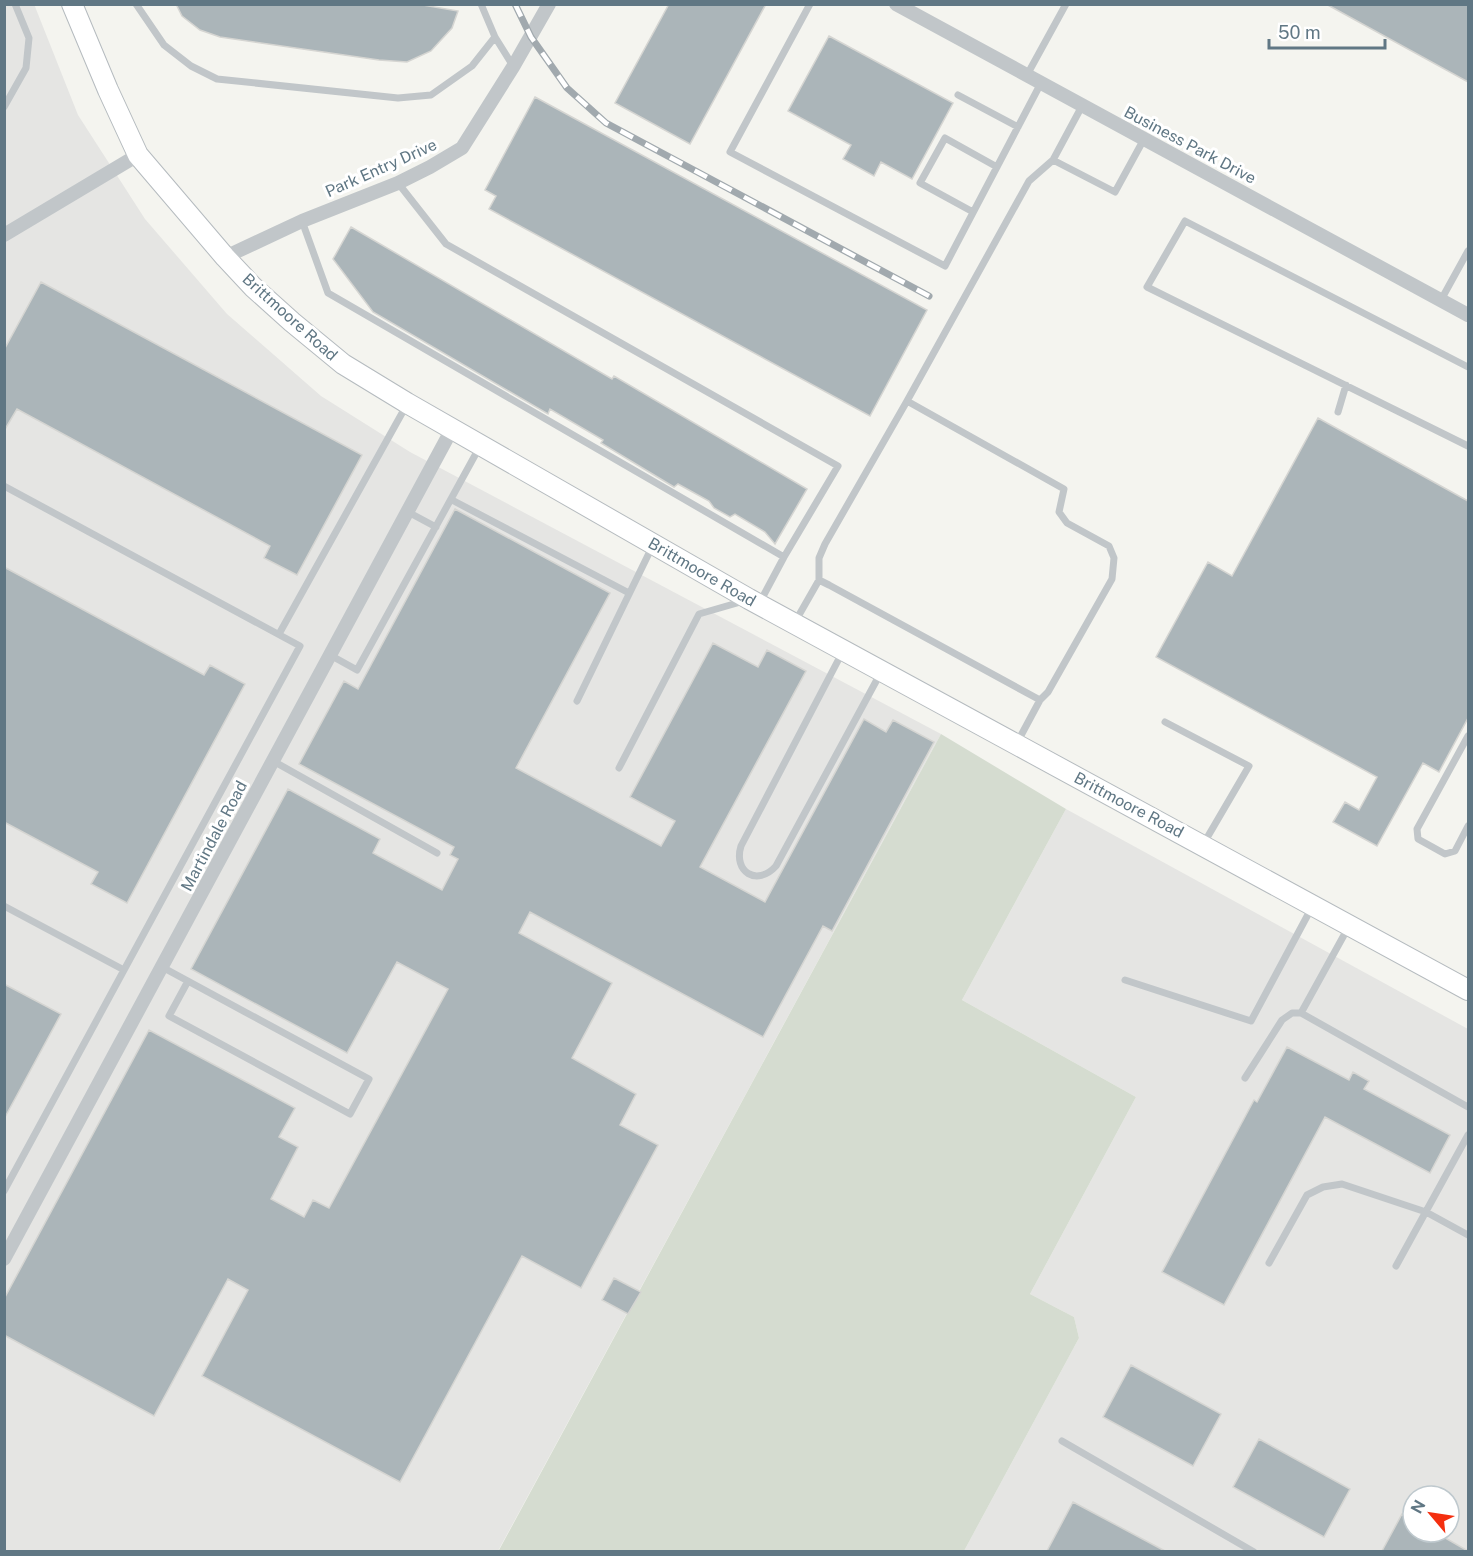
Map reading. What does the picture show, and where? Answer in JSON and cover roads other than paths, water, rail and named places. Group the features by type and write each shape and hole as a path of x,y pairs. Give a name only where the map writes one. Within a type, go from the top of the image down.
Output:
{"main road":[{"name":"Brittmoore Road","path":"72,4 138,155 225,257 284,315 343,364 407,404 754,602 1468,990"}],"street":[{"name":"Park Entry Drive","path":"225,257 302,221 398,183 462,148 549,4"},
{"name":"Business Park Drive","path":"896,4 1468,315"},
{"path":"4,235 138,155"},
{"name":"Martindale Road","path":"4,1259 452,429"}],"lane":[{"path":"4,108 26,68 29,38 15,4"},
{"path":"136,4 164,45 191,66 217,78 398,98 430,95 472,66 495,37"},
{"path":"482,4 495,37 513,67"},
{"path":"810,4 730,152 945,266 1041,83"},
{"path":"1027,75 1066,4"},
{"path":"958,95 1018,127"},
{"path":"794,624 819,580 819,558 825,544 1029,181 1053,160 1082,106"},
{"path":"973,212 920,183 945,138 997,167"},
{"path":"1053,160 1115,192 1143,139"},
{"path":"398,183 446,244 838,466 784,557 754,602 699,615 619,768"},
{"path":"302,221 328,293 784,557"},
{"path":"1468,367 1185,221 1147,287 1468,446"},
{"path":"1441,300 1468,251"},
{"path":"1338,412 1346,385"},
{"path":"907,401 1064,489 1059,512 1067,523 1109,546 1114,558 1112,579 1016,744"},
{"path":"279,634 407,404"},
{"path":"330,655 357,670 480,446"},
{"path":"4,486 300,646 4,1191"},
{"path":"452,500 629,593"},
{"path":"408,512 436,527"},
{"path":"577,701 654,545"},
{"path":"819,580 1040,700"},
{"path":"843,651 741,846 738,856 740,865 748,874 760,877 769,874 776,866 881,672"},
{"path":"1165,722 1249,766 1203,845"},
{"path":"1468,736 1417,829 1418,839 1445,854 1455,851 1468,826"},
{"path":"273,761 437,853"},
{"path":"1125,980 1251,1021 1314,905"},
{"path":"4,906 124,970"},
{"path":"1301,1013 1350,925"},
{"path":"162,967 188,981 369,1079 350,1114 169,1016 188,981"},
{"path":"1245,1078 1282,1020 1292,1013 1301,1013 1468,1107"},
{"path":"1396,1266 1468,1135"},
{"path":"1269,1263 1307,1195 1323,1187 1342,1184 1426,1212 1468,1235"},
{"path":"1062,1441 1254,1551"}],"railway":[{"path":"515,4 531,37 567,88 606,123 929,296"}]}
